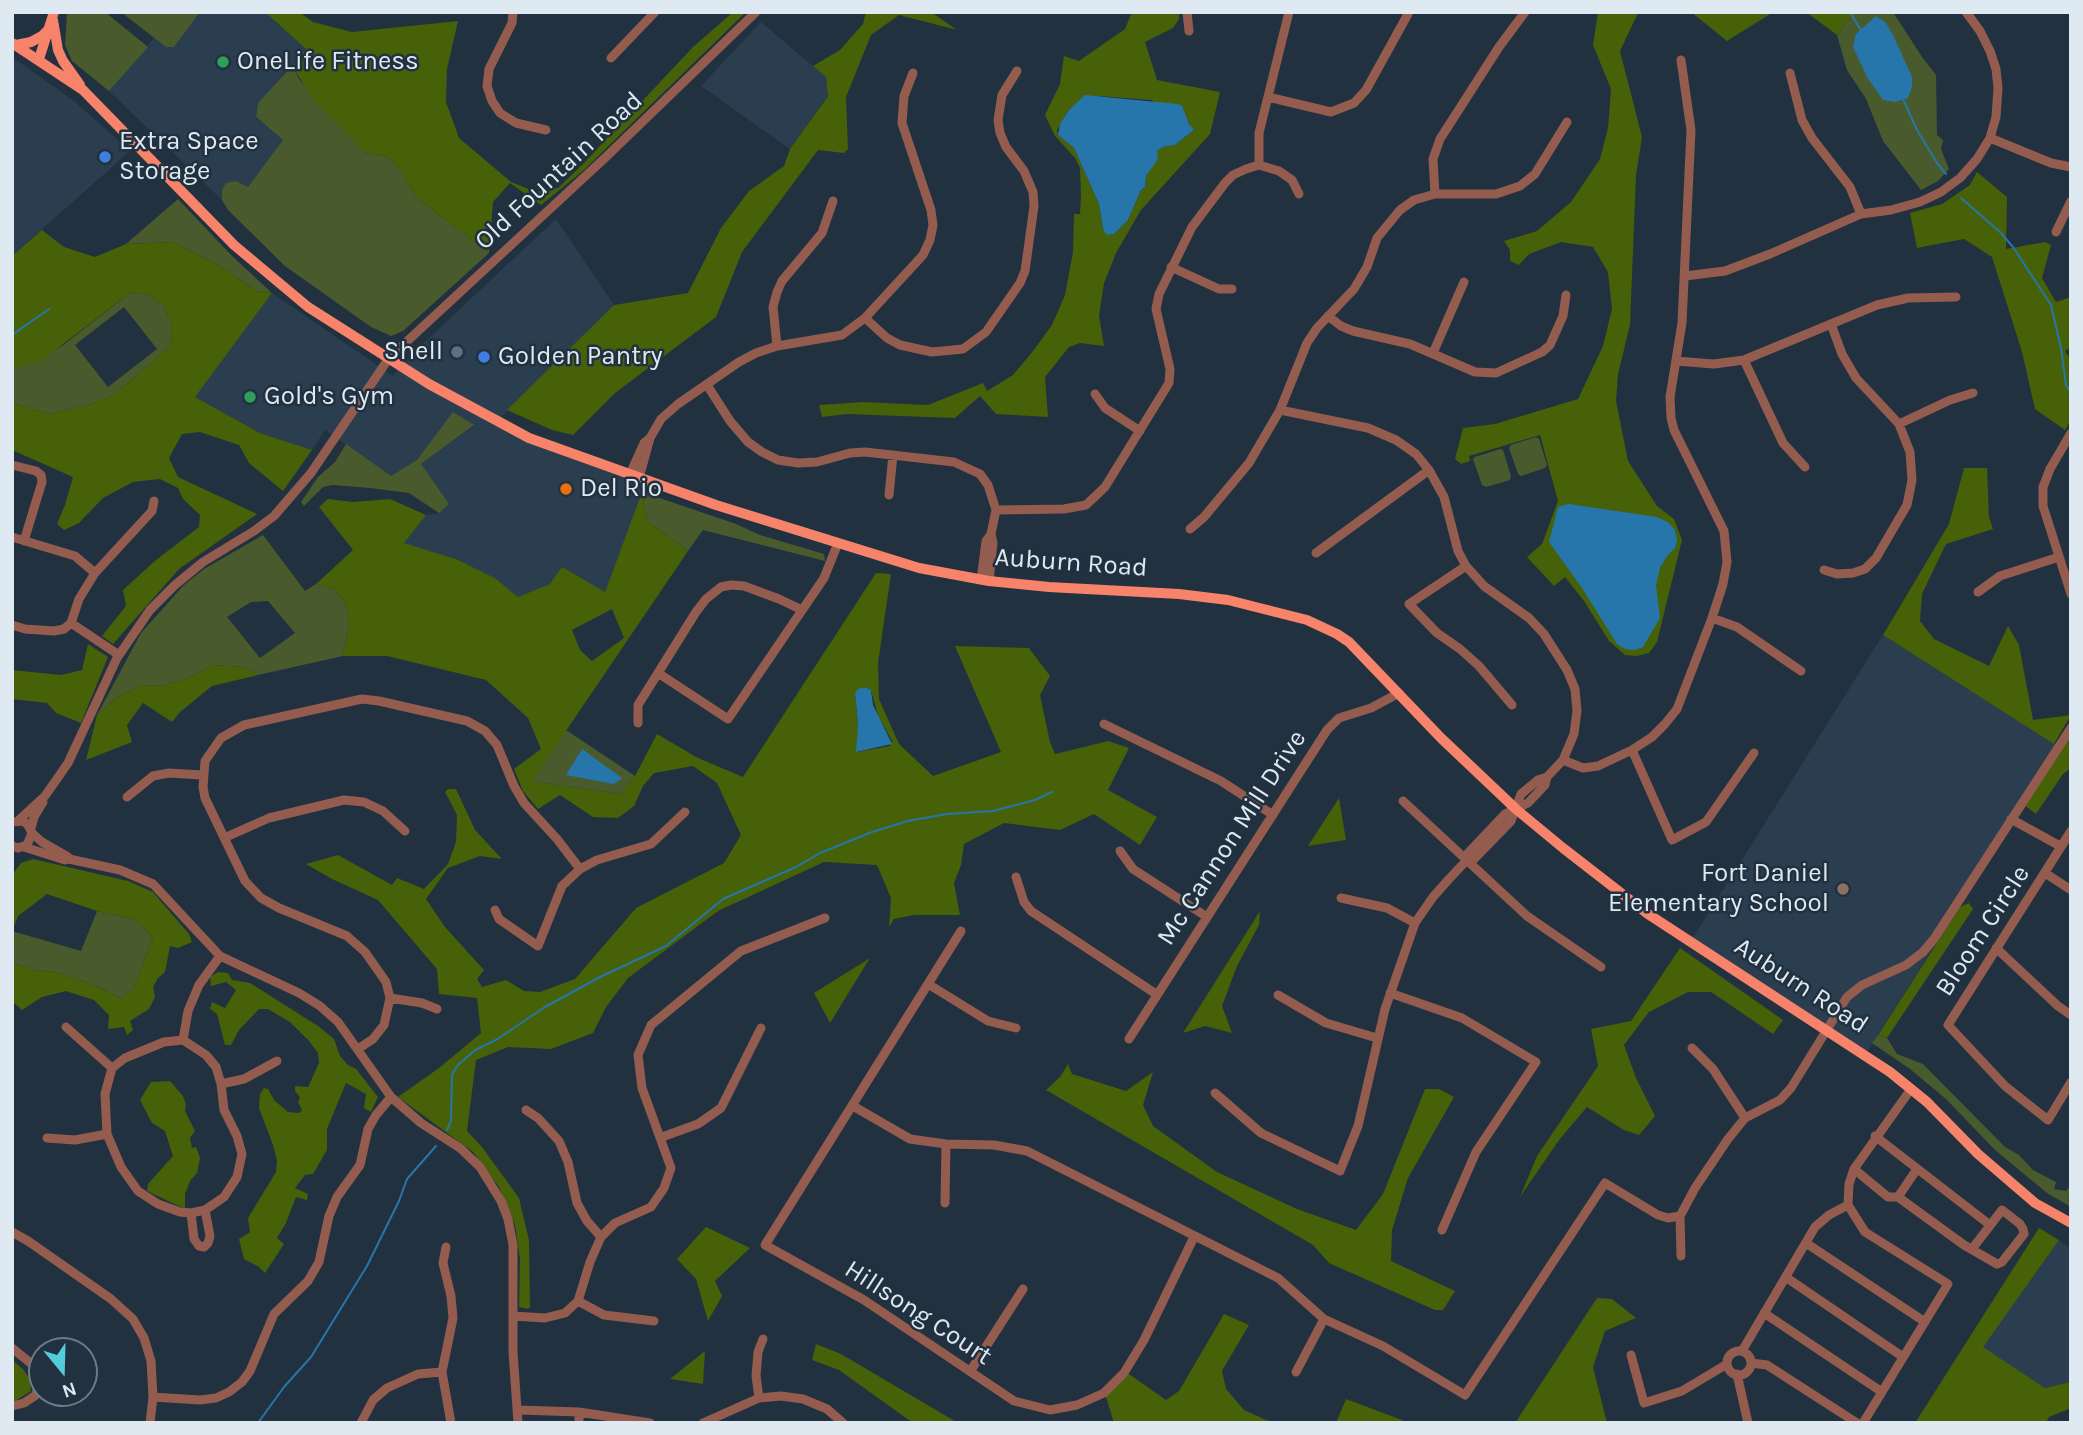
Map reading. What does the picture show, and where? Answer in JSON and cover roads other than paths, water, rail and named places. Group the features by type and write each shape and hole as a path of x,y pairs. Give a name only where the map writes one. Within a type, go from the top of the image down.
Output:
{"main road":[{"path":"14,44 31,42 42,36 52,20"},
{"path":"39,59 52,20"},
{"path":"52,20 63,61 83,90"},
{"name":"Auburn Road","path":"14,44 83,90 234,245 308,307 429,384 529,438 635,476 919,568 985,580 1228,600 1298,618 1337,634 1349,642 1441,738 1517,810 1648,914 1800,1012 1825,1032 1861,1053 1911,1089 1978,1154 2035,1203 2071,1223"}],"street":[{"path":"513,12 512,23 489,69 487,86 500,113 516,123 546,131"},
{"path":"611,58 655,12"},
{"name":"Old Fountain Road","path":"45,796 77,746 119,655 150,611 175,585 203,562 274,516 311,473 389,358 613,151 756,12"},
{"path":"1186,12 1189,31"},
{"path":"1259,165 1259,133 1289,12"},
{"path":"1435,194 1433,159 1440,139 1499,47 1525,12"},
{"path":"1685,276 1725,271 1861,214 1920,201 1941,192 1961,178 1990,138 1996,117 1998,88 1996,69 1980,30 1966,12"},
{"path":"1268,97 1331,112 1354,103 1366,90 1408,14"},
{"path":"1563,760 1583,768 1598,766 1652,737 1677,709 1723,584 1728,548 1724,531 1674,430 1670,397 1682,323 1691,130 1681,60"},
{"path":"865,318 887,338 900,345 932,352 963,349 986,332 1020,283 1025,271 1033,192 1024,171 1006,147 998,120 1002,95 1017,71"},
{"path":"635,476 650,438 661,419 678,404 739,362 777,346 842,335 865,318 923,255 933,225 932,210 902,123 904,96 913,73"},
{"path":"1790,73 1802,120 1812,138 1850,187 1861,214"},
{"path":"1190,529 1204,517 1248,463 1280,410 1307,343 1317,328 1354,289 1386,224 1414,200 1435,194 1496,194 1520,186 1535,174 1567,122"},
{"path":"1990,138 2051,163 2071,167"},
{"path":"996,509 1065,509 1086,505 1105,487 1169,383 1170,369 1156,309 1158,294 1192,227 1233,175 1259,165 1279,171 1292,180 1299,194"},
{"path":"777,346 773,307 776,292 822,233 834,201"},
{"path":"2056,232 2071,201"},
{"path":"1171,267 1219,289 1232,289"},
{"path":"1433,353 1464,282"},
{"path":"1328,316 1353,331 1409,344 1475,372 1486,374 1504,371 1542,352 1550,345 1563,316 1566,295"},
{"path":"1676,361 1714,364 1744,360 1877,305 1908,298 1956,298"},
{"path":"1824,570 1837,574 1853,573 1865,569 1876,558 1907,505 1912,480 1910,452 1899,424 1856,378 1842,354 1831,324"},
{"path":"1744,360 1783,443 1805,467"},
{"path":"707,385 730,421 748,442 778,460 798,463 817,462 850,453 893,455 954,462 980,474 988,485 996,509 991,534 993,543 985,580"},
{"path":"1899,424 1950,400 1973,393"},
{"path":"1095,394 1105,408 1140,431"},
{"path":"1215,1093 1261,1133 1340,1171 1358,1126 1377,1038 1415,923 1433,897 1511,821 1521,794 1538,780 1547,777 1563,760 1574,734 1577,711 1575,689 1567,670 1544,634 1529,618 1484,586 1466,566 1458,551 1444,497 1429,470 1416,454 1396,440 1368,428 1280,410"},
{"path":"2071,433 2043,487 2043,506 2071,594"},
{"path":"889,495 893,455"},
{"path":"12,465 36,471 43,482 24,541"},
{"path":"1316,553 1429,470"},
{"path":"12,625 25,629 54,631 64,629 71,623 79,599 95,573 152,511 154,501"},
{"path":"12,537 75,556 95,573"},
{"path":"658,673 728,719 824,578 838,543"},
{"path":"1978,592 2000,576 2059,557"},
{"path":"1466,566 1409,604 1429,626 1479,666 1512,705"},
{"path":"638,723 638,705 696,612 706,599 721,587 744,586 779,598 802,610"},
{"path":"1712,618 1737,627 1801,671"},
{"path":"71,623 119,655"},
{"name":"Mc Cannon Mill Drive","path":"1129,1039 1327,730 1339,718 1371,708 1399,694"},
{"path":"358,1049 373,1039 384,1025 390,998 386,982 365,951 347,936 278,908 261,898 245,881 205,798 202,775 205,761 221,738 244,725 362,699 467,721 485,731 497,745 524,803 580,869"},
{"path":"1104,724 1221,781 1273,815"},
{"path":"1681,1255 1680,1216 1721,1149 1745,1118 1769,1107 1786,1094 1847,997 1862,985 1906,965 1934,939 2071,728"},
{"path":"1632,750 1672,840 1706,822 1754,753"},
{"path":"127,797 153,776 169,773 202,775"},
{"path":"16,821 45,796"},
{"path":"17,849 30,841 31,831 45,796"},
{"path":"224,838 269,818 344,800 364,802 383,811 405,831"},
{"path":"1403,801 1527,916 1601,967"},
{"path":"495,910 499,919 538,946 562,886 580,869 597,860 651,844 685,812"},
{"name":"Bloom Circle","path":"2011,819 2060,846"},
{"path":"16,821 26,823 42,842 69,859"},
{"name":"Bloom Circle","path":"2071,831 1948,1025 2006,1086 2048,1121 2071,1082"},
{"path":"17,849 134,874 153,884 220,956 310,999 338,1023 391,1097 421,1123 460,1148 480,1167 493,1185 508,1219 513,1245 513,1352 518,1423"},
{"path":"1120,851 1133,869 1207,918"},
{"path":"2045,873 2071,890"},
{"path":"1016,877 1024,902 1031,911 1156,994"},
{"path":"1341,898 1387,908 1415,923"},
{"path":"513,1316 545,1318 565,1312 578,1301 601,1237 615,1223 651,1207 664,1188 671,1168 662,1137 642,1088 638,1055 651,1025 741,951 825,918"},
{"path":"961,931 853,1106 911,1139 946,1144 994,1145 1027,1152 1278,1278 1324,1319 1383,1346 1465,1395 1605,1182 1658,1215 1668,1218 1680,1216"},
{"path":"1996,948 2058,1006 2071,1014"},
{"path":"183,1040 188,1011 199,985 220,956"},
{"path":"928,985 988,1021 1016,1028"},
{"path":"1390,993 1462,1018 1536,1062 1476,1152 1442,1230"},
{"path":"1278,995 1326,1024 1377,1038"},
{"path":"390,998 422,1003 437,1009"},
{"path":"66,1027 112,1068"},
{"path":"662,1137 698,1124 721,1108 761,1028"},
{"path":"183,1040 206,1055 216,1067 224,1110 237,1136 242,1154 237,1177 224,1197 205,1210 191,1213 180,1212 138,1191 121,1167 107,1134 105,1094 112,1068 125,1058 164,1042 183,1040"},
{"path":"1692,1048 1713,1069 1745,1118"},
{"path":"221,1084 244,1079 277,1061"},
{"path":"1863,1423 1948,1284 1865,1232 1848,1205 1849,1184 1854,1169 1911,1089"},
{"path":"153,1397 200,1400 216,1398 242,1382 250,1371 274,1314 308,1281 319,1262 329,1216 337,1197 360,1165 368,1129 391,1097"},
{"name":"Hillsong Court","path":"853,1106 765,1245 839,1285 1014,1401 1050,1410 1077,1405 1104,1393 1124,1373 1194,1237"},
{"path":"526,1110 538,1118 559,1141 568,1162 578,1203 587,1221 601,1237"},
{"path":"47,1138 75,1140 107,1134"},
{"path":"1875,1136 1990,1225"},
{"path":"945,1203 946,1144"},
{"path":"1854,1169 1888,1197 1898,1197 1964,1245 1997,1264 2002,1262 2024,1234 2020,1224 2002,1210 1972,1248"},
{"path":"1898,1197 1917,1169"},
{"path":"1742,1351 1815,1227 1829,1215 1848,1205"},
{"path":"191,1213 194,1239 199,1246 204,1247 210,1236 205,1210"},
{"path":"12,1232 111,1299 133,1318 144,1338 151,1361 153,1397 150,1423"},
{"path":"1806,1243 1925,1322"},
{"path":"446,1247 443,1263 453,1318 442,1372 452,1423"},
{"path":"1787,1278 1903,1357"},
{"path":"971,1370 1023,1289"},
{"path":"578,1301 604,1315 654,1321"},
{"path":"1764,1313 1882,1392"},
{"path":"1296,1372 1324,1319"},
{"path":"759,1398 756,1376 758,1352 763,1339"},
{"path":"12,1348 33,1365 40,1376 36,1395 24,1403 12,1406"},
{"path":"1631,1355 1644,1403 1674,1395 1727,1364 1736,1351 1747,1354 1751,1363"},
{"path":"1727,1364 1730,1370 1737,1374 1747,1371 1751,1363"},
{"path":"1751,1363 1767,1365 1857,1423"},
{"path":"360,1423 373,1401 387,1388 418,1374 442,1372"},
{"path":"1737,1374 1748,1423"},
{"path":"702,1423 759,1398 781,1396 803,1399 827,1409 843,1423"},
{"path":"519,1410 579,1412 650,1423"},
{"path":"579,1412 579,1423"}],"water":[{"path":"1876,16 1886,23 1912,77 1908,98 1895,102 1883,100 1867,77 1853,47 1856,34"},
{"path":"1085,95 1178,104 1182,106 1194,130 1175,145 1157,151 1158,159 1146,176 1145,187 1141,190 1128,220 1114,234 1107,235 1103,229 1099,204 1074,148 1058,135 1060,124 1069,110"},
{"path":"1569,504 1657,517 1668,522 1675,530 1675,548 1660,568 1656,585 1660,618 1643,647 1625,649 1617,644 1549,542 1558,507"},
{"path":"865,687 871,690 873,705 892,744 856,752 858,725 855,693"},
{"path":"582,749 622,778 614,784 566,775"}],"waterway":[{"path":"1850,12 1862,32"},
{"path":"1903,99 1917,130 1946,174"},
{"path":"1961,198 2013,247 2051,305 2066,385 2071,393"},
{"path":"12,335 49,309"},
{"path":"447,1130 451,1121 452,1075 457,1066 475,1050 600,977 666,946 723,899 796,867 820,853 872,832 908,821 947,814 993,811 1035,800 1052,792"},
{"path":"258,1423 284,1387 311,1357 367,1266 407,1179 436,1146"}],"place":[{"name":"OneLife Fitness","path":"223,62"},
{"name":"Extra Space Storage","path":"105,157"},
{"name":"Shell","path":"457,352"},
{"name":"Golden Pantry","path":"484,357"},
{"name":"Gold's Gym","path":"250,397"},
{"name":"Del Rio","path":"566,489"},
{"name":"Fort Daniel Elementary School","path":"1843,889"}]}
